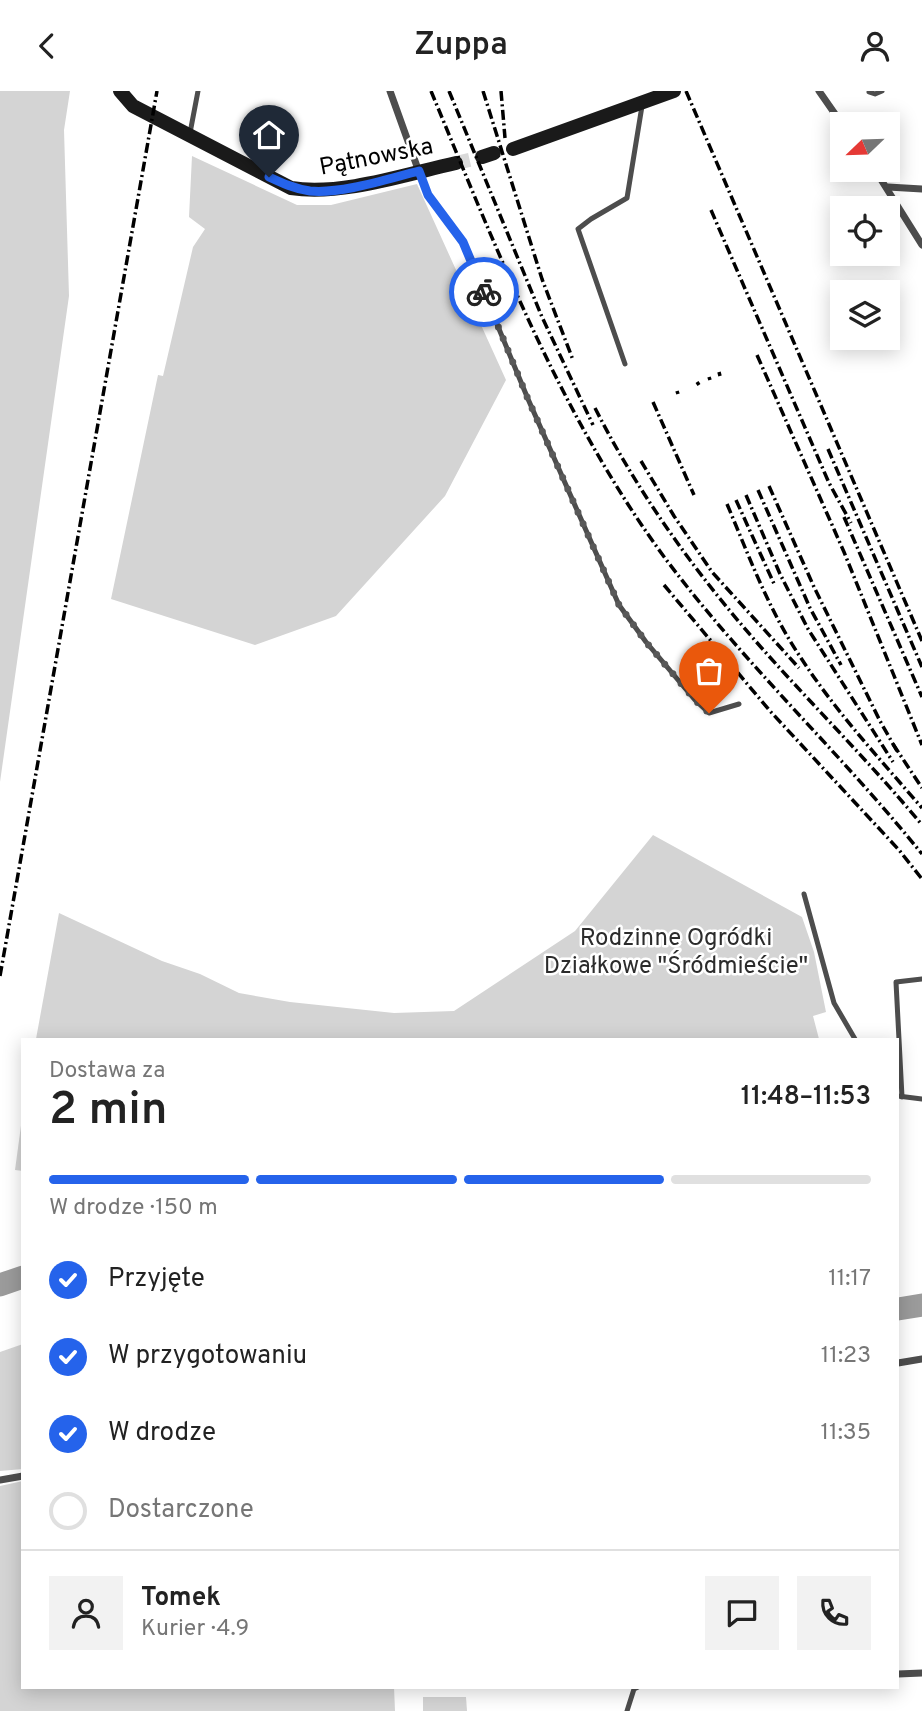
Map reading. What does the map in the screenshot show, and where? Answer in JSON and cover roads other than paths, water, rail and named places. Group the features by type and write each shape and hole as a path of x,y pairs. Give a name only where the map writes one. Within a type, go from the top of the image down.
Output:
{"street":[{"name":"Pątnowska","path":"121,91 133,106 292,188 312,191 336,189 456,163"},
{"path":"390,91 419,171"},
{"path":"513,149 674,91"},
{"path":"818,91 833,112"},
{"path":"884,182 922,245"},
{"path":"888,187 922,190"},
{"path":"899,1363 922,1359"},
{"path":"0,1480 21,1476"},
{"path":"899,1674 922,1673"}],"lane":[{"path":"190,134 198,91"},
{"path":"869,92 875,94 882,91"},
{"path":"625,364 578,229 627,198 643,103"},
{"path":"419,171 428,195 463,242 528,399 619,605 646,642 709,713 739,704"},
{"path":"804,894 834,1003 854,1038"},
{"path":"897,1038 895,982 922,979"},
{"path":"899,1073 900,1096 922,1099"},
{"path":"627,1711 634,1689"}],"waterway":[{"path":"0,1285 21,1278"},
{"path":"899,1309 922,1305"}],"tunnel":[{"path":"456,163 482,157"}],"railway":[{"path":"0,976 157,91"},
{"path":"431,91 533,330 561,388 625,500 662,554 724,632 922,854"},
{"path":"449,91 542,317 593,425"},
{"path":"483,91 542,279 573,360"},
{"path":"501,91 505,138"},
{"path":"686,91 922,641"},
{"path":"711,210 829,483 851,523"},
{"path":"757,355 844,552 922,745"},
{"path":"719,372 720,376"},
{"path":"653,402 694,495"},
{"path":"595,408 640,488 711,587 753,638 922,825"},
{"path":"828,449 922,667"},
{"path":"641,461 712,572 799,668"},
{"path":"769,486 814,587 897,751"},
{"path":"758,490 810,608 841,665"},
{"path":"746,495 780,574 808,629 893,762"},
{"path":"736,500 775,586"},
{"path":"727,504 769,602 801,658 844,716 922,808"},
{"path":"844,517 922,697"},
{"path":"664,585 770,711 899,850 922,879"},
{"path":"893,744 922,788"}],"park label":[{"name":"Rodzinne Ogródki Działkowe \"Śródmieście\"","path":"676,951"}]}
